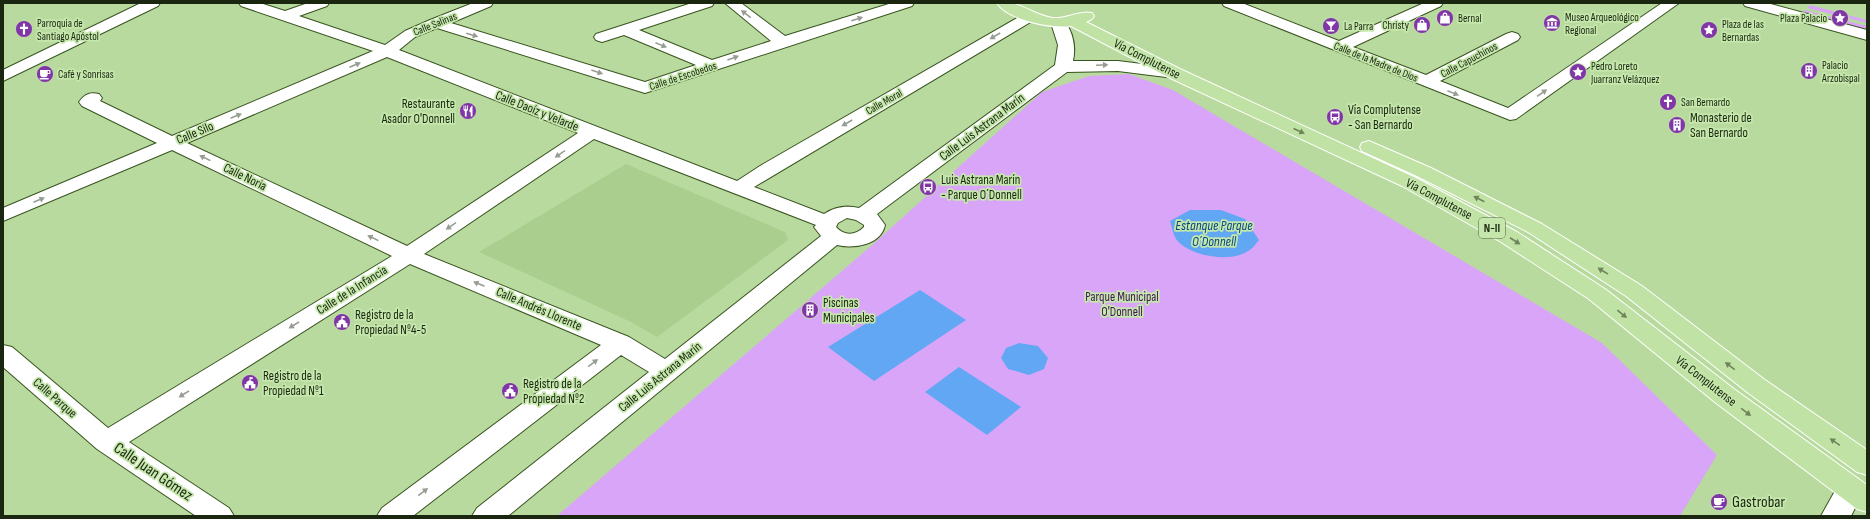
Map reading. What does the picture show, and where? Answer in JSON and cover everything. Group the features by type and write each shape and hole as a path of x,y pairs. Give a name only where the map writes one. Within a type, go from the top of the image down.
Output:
{"main road":[{"path":"1004,3 1029,17 1039,20 1074,16"},
{"name":"Vía Complutense","path":"1074,16 1174,73 1410,182 1509,237 1597,294 1724,396 1858,495"},
{"name":"Vía Complutense","path":"1074,16 1169,57 1424,172 1535,228 1634,291 1756,386 1867,464"}],"street":[{"path":"3,76 153,3"},
{"name":"Calle Daoíz y Velarde","path":"246,3 387,51 592,132 740,188 851,240 861,238 869,234 874,229 874,223 870,218 863,214"},
{"path":"286,16 322,3"},
{"name":"Calle Salinas","path":"387,51 410,34 486,3"},
{"path":"602,37 707,3"},
{"path":"732,3 783,42"},
{"name":"Calle de Escobedos","path":"435,24 571,64 645,88 751,52 907,3"},
{"name":"Calle de la Madre de Dios","path":"1236,6 1259,3"},
{"path":"1339,47 1436,3"},
{"name":"Calle de la Madre de Dios","path":"1236,6 1510,115 1672,3"},
{"path":"1750,3 1867,35"},
{"path":"1074,16 1066,39 1067,54 1063,68 1112,64 1139,66 1174,73"},
{"name":"Calle Moral","path":"740,188 767,170 1029,17"},
{"path":"625,30 712,66"},
{"name":"Calle Capuchinos","path":"1426,82 1512,37"},
{"name":"Calle Silo","path":"3,215 387,51"},
{"name":"Calle Luis Astrana Marín","path":"487,516 667,371 830,229 839,214 855,212 863,214 1063,68"},
{"name":"Calle Noria","path":"93,98 88,102 408,255"},
{"name":"Calle de la Infancia","path":"107,442 408,255 592,132"},
{"name":"Calle Andrés Llorente","path":"408,255 620,343 667,371"},
{"path":"392,516 620,343"},
{"name":"Calle Parque","path":"3,352 107,442"},
{"name":"Calle Juan Gómez","path":"107,442 219,516"},
{"path":"1836,516 1858,495"}],"shaded area":[{"path":"626,164 785,232 788,240 657,337 631,322 479,252"}],"green space":[{"path":"1810,5 1867,20 1867,23 1807,8"},
{"path":"1805,10 1867,26 1867,30 1802,13"},
{"name":"Parque Municipal O'Donnell","path":"1129,74 1173,90 1602,343 1717,455 1680,516 557,516 871,246 1042,92 1089,76"}],"water":[{"name":"Estanque Parque O´Donnell","path":"1190,210 1221,210 1245,219 1259,240 1251,249 1243,254 1234,256 1212,256 1191,250 1182,245 1176,239 1170,221"},
{"path":"920,290 966,320 874,381 828,347"},
{"path":"1019,343 1038,346 1048,358 1044,369 1029,375 1008,369 1001,358 1006,348"},
{"path":"959,367 1021,407 987,435 925,392"}],"place":[{"name":"Bernal","path":"1445,18"},
{"name":"Plaza Palacio","path":"1840,18"},
{"name":"Museo Arqueológico Regional","path":"1552,23"},
{"name":"Christy","path":"1422,25"},
{"name":"La Parra","path":"1331,26"},
{"name":"Parroquia de Santiago Apóstol","path":"24,29"},
{"name":"Plaza de las Bernardas","path":"1709,30"},
{"name":"Palacio Arzobispal","path":"1809,71"},
{"name":"Pedro Loreto Juarranz Velázquez","path":"1578,72"},
{"name":"Café y Sonrisas","path":"45,74"},
{"name":"San Bernardo","path":"1668,102"},
{"name":"Restaurante Asador O'Donnell","path":"468,111"},
{"name":"Vía Complutense - San Bernardo","path":"1335,117"},
{"name":"Monasterio de San Bernardo","path":"1677,125"},
{"name":"Luis Astrana Marín - Parque O´Donnell","path":"928,187"},
{"name":"Piscinas Municipales","path":"810,310"},
{"name":"Registro de la Propiedad Nº4-5","path":"342,322"},
{"name":"Registro de la Propiedad Nº1","path":"250,383"},
{"name":"Registro de la Propiedad Nº2","path":"510,391"},
{"name":"Gastrobar","path":"1719,502"}]}
